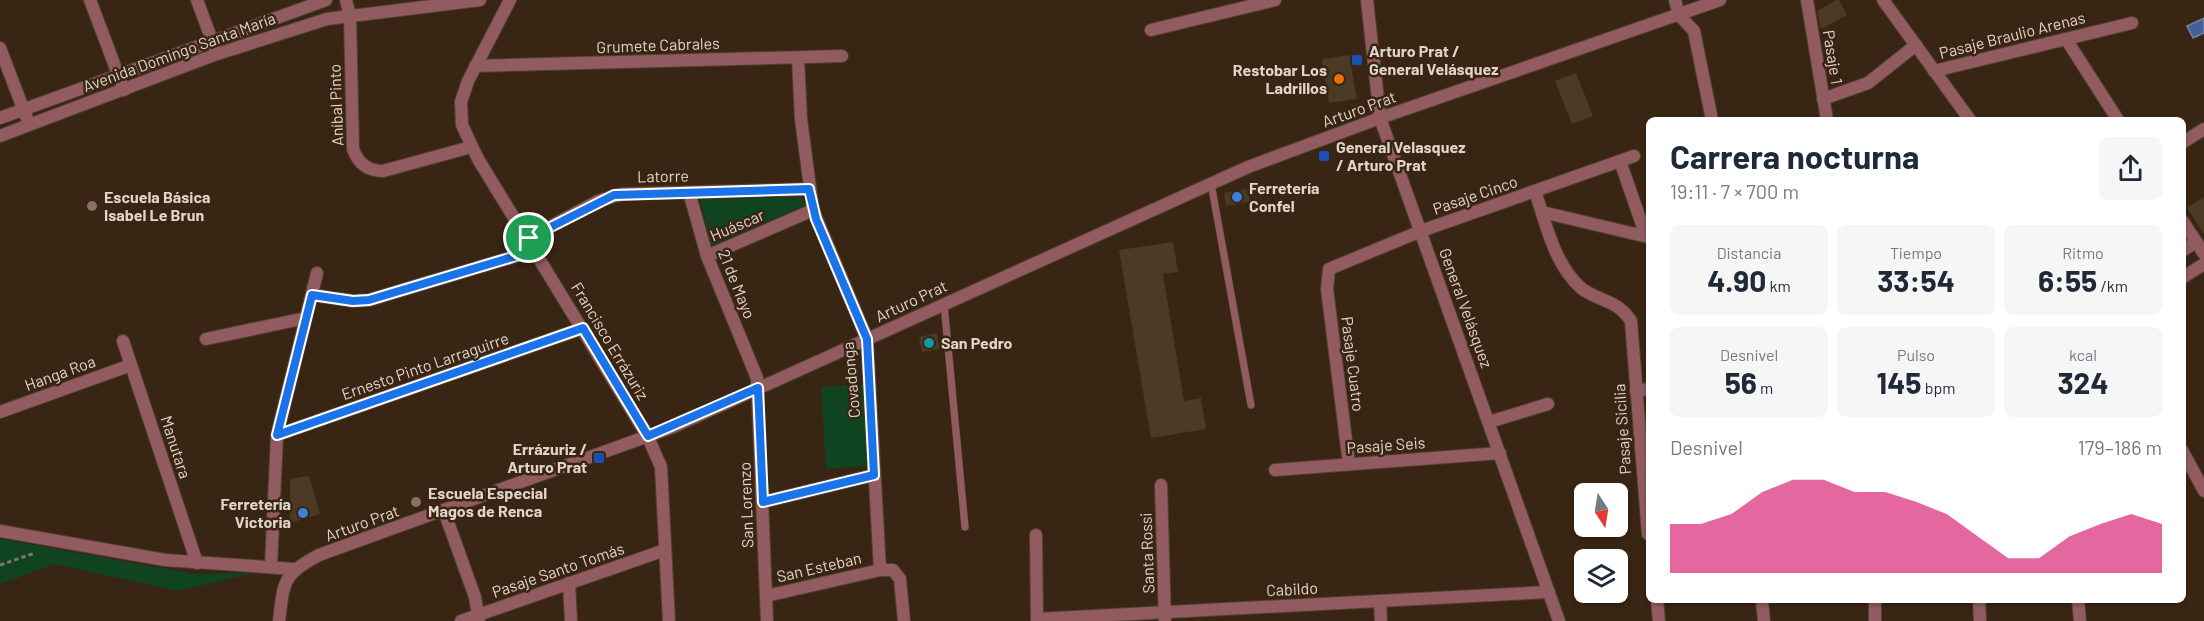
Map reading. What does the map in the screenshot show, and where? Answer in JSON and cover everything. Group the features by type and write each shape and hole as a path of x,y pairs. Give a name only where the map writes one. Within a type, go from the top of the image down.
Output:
{"street":[{"path":"90,0 124,90"},
{"path":"197,0 217,54"},
{"name":"Avenida Domingo Santa María","path":"0,118 212,39 326,0"},
{"name":"Aníbal Pinto","path":"346,0 350,15 353,149 359,161 371,170 383,171 471,147"},
{"name":"Avenida Domingo Santa María","path":"0,136 217,54 303,25 350,15 480,0"},
{"name":"Francisco Errázuriz","path":"510,0 464,91 461,113 466,136 648,436 661,467 669,621"},
{"path":"1151,30 1275,0"},
{"name":"General Velásquez","path":"1367,0 1380,118 1559,621"},
{"path":"1675,0 1679,15 1694,31 1711,117"},
{"name":"Arturo Prat","path":"294,568 319,555 648,436 1211,183 1380,118 1720,0"},
{"name":"Pasaje 1","path":"1807,0 1826,117"},
{"path":"1883,0 1968,117"},
{"name":"Pasaje Braulio Arenas","path":"1934,71 2132,23"},
{"path":"2066,39 2116,117"},
{"path":"1823,99 1868,83 1916,45"},
{"path":"0,48 29,124"},
{"name":"Grumete Cabrales","path":"475,66 842,56"},
{"name":"Covadonga","path":"798,58 809,189 813,210 867,339 880,570"},
{"path":"2186,140 2204,129"},
{"name":"Pasaje Cinco","path":"1329,269 1421,231 1634,156"},
{"path":"1620,161 1646,233"},
{"name":"Latorre","path":"529,238 614,195 809,189"},
{"path":"1534,191 1542,212 1646,236"},
{"name":"21 de Mayo","path":"689,192 707,256 754,367 758,388"},
{"name":"Huáscar","path":"707,256 813,210"},
{"name":"Pasaje Sicilia","path":"1542,212 1558,260 1582,288 1622,308 1631,321 1642,390 1646,488"},
{"path":"2186,226 2204,254"},
{"path":"2186,248 2196,242"},
{"path":"312,295 353,301 369,300 536,250"},
{"path":"2186,275 2204,264"},
{"name":"Pasaje Cuatro","path":"1329,269 1326,281 1349,464"},
{"path":"271,566 277,435 317,273"},
{"path":"206,339 306,318"},
{"name":"Ernesto Pinto Larraguirre","path":"277,435 583,328"},
{"name":"Manutara","path":"123,341 197,563"},
{"name":"Hanga Roa","path":"0,412 131,365"},
{"name":"San Lorenzo","path":"758,388 767,621"},
{"path":"1489,422 1548,404"},
{"name":"Pasaje Seis","path":"1275,470 1500,453"},
{"path":"2186,457 2204,491"},
{"path":"763,502 874,475"},
{"name":"Santa Rossi","path":"1161,485 1165,617"},
{"path":"444,511 475,597 479,618"},
{"path":"0,531 165,560 294,568 284,586 279,621"},
{"path":"1036,535 1037,620"},
{"name":"Pasaje Santo Tomás","path":"461,621 479,618 665,549"},
{"path":"880,570 893,570 899,574 904,621"},
{"name":"San Esteban","path":"766,596 880,570"},
{"path":"569,583 571,621"},
{"name":"Cabildo","path":"1037,620 1165,617 1380,601 1549,592"},
{"path":"1380,601 1381,621"},
{"path":"1657,603 1659,621"},
{"path":"1762,603 1764,621"},
{"path":"1875,603 1875,621"},
{"path":"1979,603 1980,621"},
{"path":"2078,603 2080,621"}],"lane":[{"path":"1211,183 1251,405"},
{"path":"944,304 965,527"}],"path":[{"path":"0,565 65,543"}],"green space":[{"path":"802,197 804,206 711,246 700,199"},
{"path":"862,384 868,466 826,469 821,387"},
{"path":"0,539 195,574 253,573 178,591 55,564 0,584"}],"water":[{"path":"2204,18 2204,33 2193,38 2187,26"}],"building":[{"path":"1839,0 1847,15 1821,29 1817,11"},
{"name":"Restobar Los Ladrillos","path":"1349,55 1357,99 1329,103 1322,59"},
{"path":"1576,73 1593,116 1572,124 1555,81"},
{"name":"Ferretería Confel","path":"1247,189 1250,202 1226,206 1224,193"},
{"path":"2204,197 2204,234 2187,208"},
{"path":"1173,242 1178,272 1163,274 1184,401 1201,398 1206,429 1151,438 1119,250"},
{"name":"San Pedro","path":"937,333 940,349 922,352 919,337"},
{"path":"309,476 320,514 290,523 290,479"}],"place":[{"name":"Arturo Prat / General Velásquez","path":"1357,60"},
{"name":"Restobar Los Ladrillos","path":"1339,79"},
{"name":"General Velasquez / Arturo Prat","path":"1324,156"},
{"name":"Ferretería Confel","path":"1237,197"},
{"name":"Escuela Básica Isabel Le Brun","path":"92,206"},
{"name":"San Pedro","path":"929,343"},
{"name":"Errázuriz / Arturo Prat","path":"599,458"},
{"name":"Escuela Especial Magos de Renca","path":"416,502"},
{"name":"Ferretería Victoria","path":"303,513"}],"route":[{"path":"809,189 816,219 867,339 874,475 763,502 758,388 648,436 583,328 277,435 312,295 353,301 377,298 536,250 529,238 598,201 614,195 809,189"}]}
